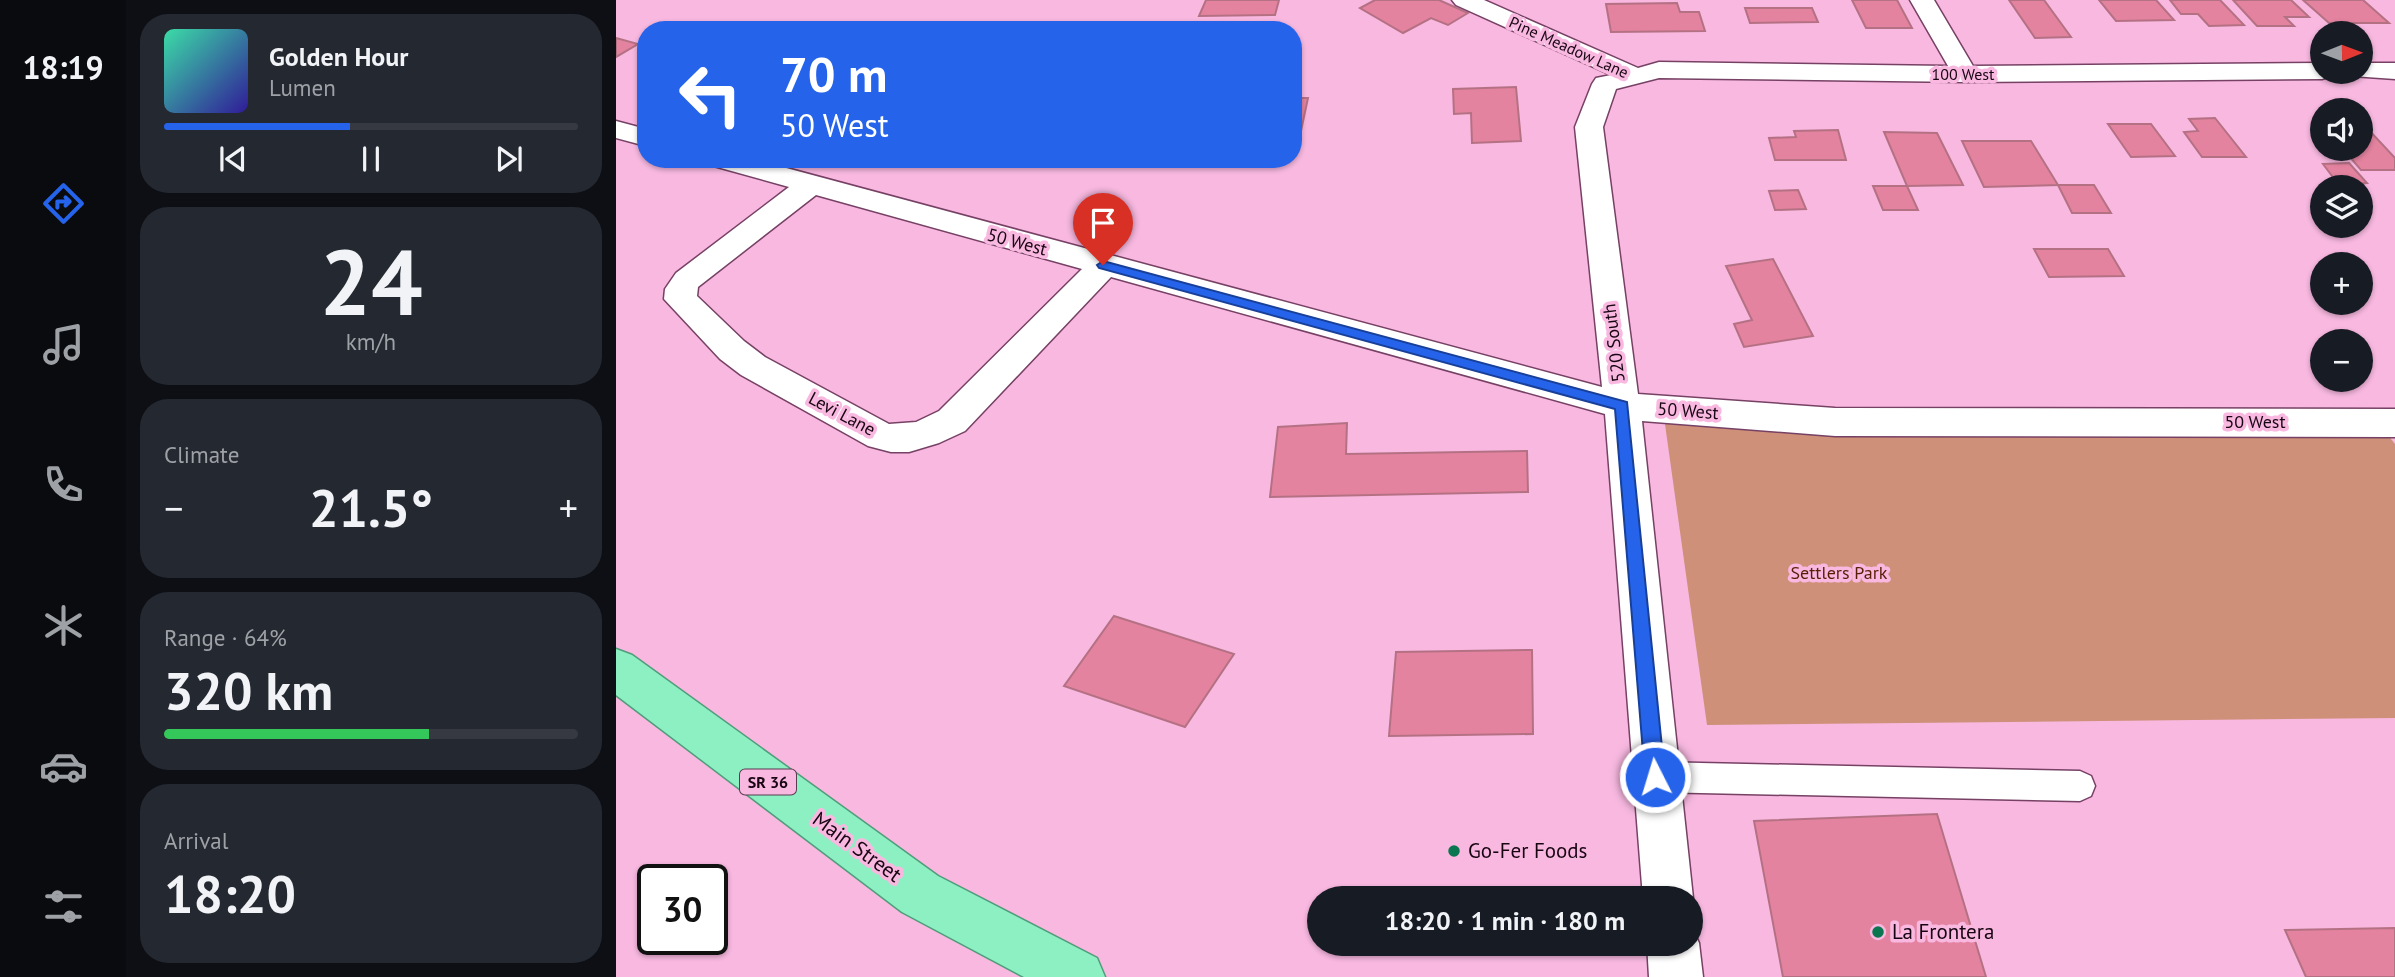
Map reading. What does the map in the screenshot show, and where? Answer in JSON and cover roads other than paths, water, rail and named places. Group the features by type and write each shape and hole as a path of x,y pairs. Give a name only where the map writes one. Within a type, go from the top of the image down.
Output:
{"highway":[{"name":"Main Street","path":"616,669 920,894 1078,977"}],"street":[{"name":"Pine Meadow Lane","path":"1464,0 1620,80"},
{"path":"1922,0 1965,74"},
{"name":"100 West","path":"1620,80 1659,70 1965,74 2310,71"},
{"path":"2373,71 2395,71"},
{"name":"520 South","path":"1620,80 1589,127 1622,406 1667,886"},
{"path":"616,129 637,135"},
{"name":"50 West","path":"751,168 1622,406 1835,422 2395,423"},
{"name":"Levi Lane","path":"810,185 695,274 681,289 680,299 732,350 753,366 881,436 895,439 933,432 951,421 1103,265"},
{"path":"1674,956 1676,977"}],"lane":[{"path":"1655,777 2080,786"}],"place":[{"name":"Go-Fer Foods","path":"1454,851"},
{"name":"La Frontera","path":"1878,932"}],"park label":[{"name":"Settlers Park","path":"1839,573"}]}
